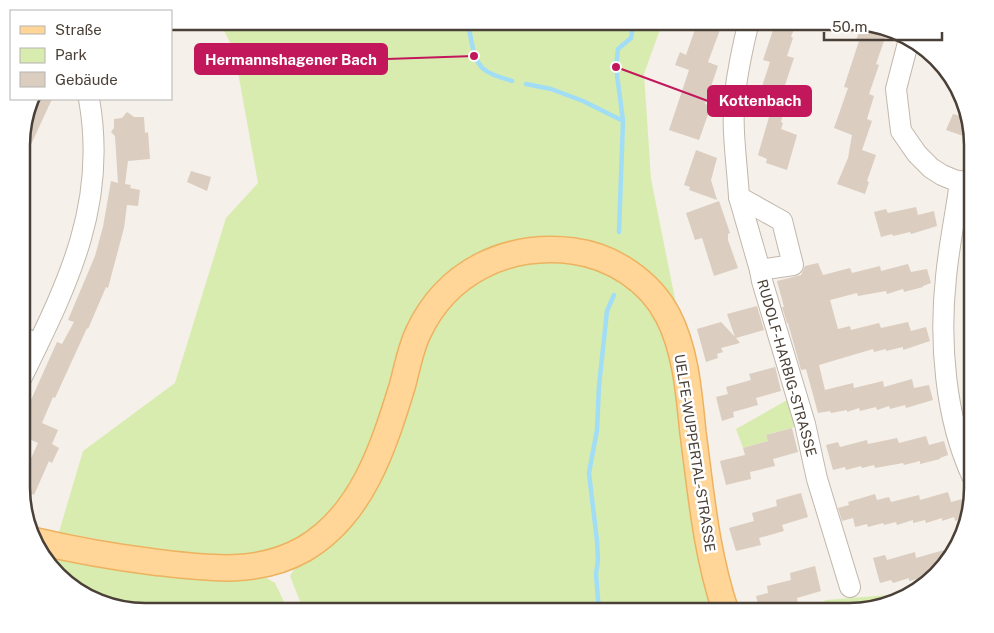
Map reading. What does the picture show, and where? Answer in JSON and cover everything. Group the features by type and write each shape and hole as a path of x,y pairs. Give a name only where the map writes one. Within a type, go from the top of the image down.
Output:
{"main road":[{"name":"UELFE-WUPPERTAL-STRASSE","path":"44,543 125,559 205,568 234,569 274,562 304,549 335,524 354,501 371,474 402,386 412,349 423,324 438,301 466,274 489,261 530,251 565,250 596,256 622,268 653,295 669,318 682,357 690,404 705,527 711,558 724,603"}],"street":[{"path":"746,30 735,95 734,138 739,197 760,270"},
{"path":"907,46 896,88 901,131 917,154 931,168 942,175 964,181"},
{"path":"30,341 64,286 80,245 87,219 94,164 92,117 89,100"},
{"path":"964,192 946,277 944,339 951,413 964,455"},
{"name":"RUDOLF-HARBIG-STRASSE","path":"739,197 782,221 793,265 760,270 762,281 805,424 817,479 850,587"}],"green space":[{"path":"224,30 660,30 644,74 651,179 678,314 607,255 463,270 358,483 299,543 222,562 59,532 83,451 175,383 226,218 258,183 234,50"},
{"path":"540,260 575,264 600,270 637,292 671,335 718,603 301,603 290,576 298,563 325,549 428,338 447,307 467,289 512,264"},
{"path":"789,399 795,427 766,435 768,441 743,448 736,429"},
{"path":"52,556 198,579 263,576 275,583 285,603 137,603 108,597 81,584"},
{"path":"891,595 872,601 857,603 821,603 826,600"}],"building":[{"path":"695,30 720,30 708,62 718,66 705,104 711,106 699,140 669,130 689,70 675,65 680,52 686,55"},
{"path":"773,30 794,30 787,56 794,58 778,112 783,114 781,129 797,135 787,170 766,163 767,159 758,155 771,110 756,105 770,62 763,60"},
{"path":"860,31 886,36 876,64 879,65 869,94 874,96 867,119 872,121 862,150 876,155 867,181 869,182 865,194 837,184 848,158 852,135 834,128 848,88 844,87 859,41 856,40"},
{"path":"39,100 52,100 30,147 34,115"},
{"path":"127,112 134,117 144,117 145,133 148,132 150,159 128,161 125,184 131,185 130,188 140,190 138,206 127,205 124,228 108,288 106,287 88,329 55,398 53,397 42,423 58,430 52,444 59,448 52,463 49,461 34,495 30,493 30,461 38,443 30,440 30,402 57,342 62,344 74,322 68,320 95,256 103,227 111,181 118,183 115,136 111,132 114,128 114,119 122,118"},
{"path":"953,114 960,116 964,136 946,130"},
{"path":"696,150 717,158 711,180 717,200 689,190 690,187 684,185"},
{"path":"191,171 211,177 207,191 187,182"},
{"path":"719,201 730,233 728,234 728,240 738,268 714,276 702,238 695,240 686,213"},
{"path":"916,207 918,215 934,211 937,226 911,234 910,232 881,237 874,212 886,209 888,213"},
{"path":"818,263 823,275 850,268 852,273 880,266 881,271 908,264 911,272 927,269 931,283 923,287 904,292 903,289 887,294 886,291 858,296 857,293 830,300 838,329 850,326 851,330 879,323 881,328 908,322 911,331 926,327 930,341 903,350 903,347 874,352 873,349 819,365 825,390 853,383 854,388 883,381 884,387 912,379 914,388 929,385 933,400 906,408 905,405 890,409 889,406 877,410 876,407 860,411 859,408 847,412 847,410 818,413 806,369 801,370 782,307 784,307 777,281 801,275 805,266"},
{"path":"757,306 764,330 736,338 740,343 721,348 723,352 717,354 718,358 706,362 697,329 721,322 735,337 727,314"},
{"path":"774,362 781,391 756,398 758,405 733,412 734,417 722,421 716,397 728,394 726,387 751,380 749,374 775,367"},
{"path":"792,428 798,452 773,459 775,466 750,472 751,479 726,485 720,461 745,455 743,448 768,441 766,435"},
{"path":"926,436 929,445 944,441 948,455 920,464 920,461 875,468 874,465 846,470 845,467 833,470 826,445 838,442 840,447 867,440 868,444 897,438 899,443"},
{"path":"948,492 951,502 964,499 960,520 955,521 954,517 942,521 942,518 926,523 925,520 913,523 913,520 897,525 896,522 868,527 867,524 855,527 853,518 842,521 838,508 849,505 848,502 875,494 877,500 889,497 891,502 919,495 920,500"},
{"path":"801,493 808,517 782,525 784,531 759,538 761,545 736,551 729,528 754,521 752,513 777,506 776,500"},
{"path":"944,550 945,552 936,564 920,578 909,581 909,578 893,583 891,580 880,583 873,558 885,555 887,560 915,552 916,558"},
{"path":"815,566 821,591 797,598 798,603 758,603 756,596 768,593 767,586 791,580 790,573"}],"waterway":[{"path":"469,30 473,50 483,69 512,81"},
{"path":"623,121 616,67 618,49 631,38 632,30"},
{"path":"526,84 551,89 583,101 623,121 619,232"},
{"path":"598,603 596,574 598,560 597,541 589,473 597,430 599,386 607,311 614,295"}],"place":[{"name":"Hermannshagener Bach","path":"474,56"},
{"name":"Kottenbach","path":"616,67"}]}
